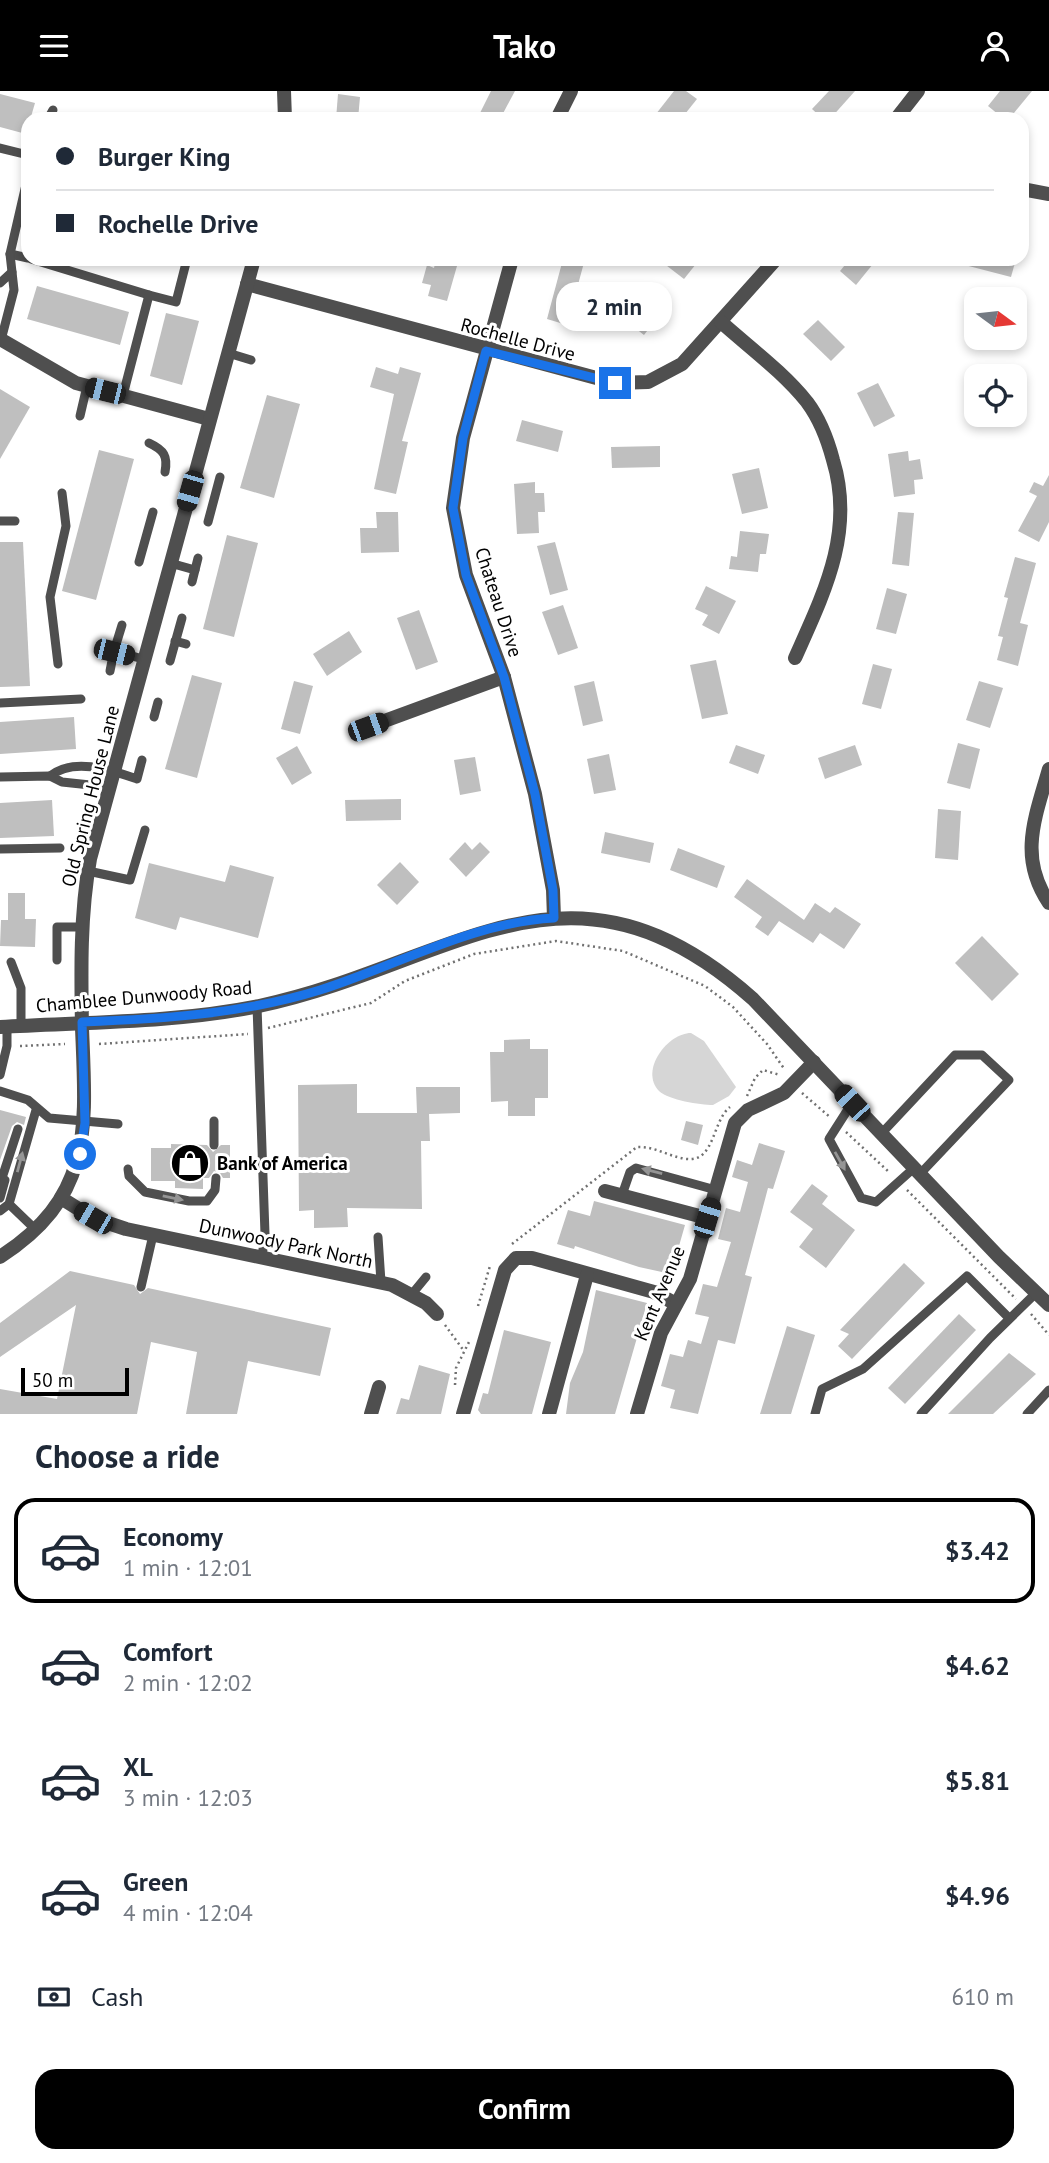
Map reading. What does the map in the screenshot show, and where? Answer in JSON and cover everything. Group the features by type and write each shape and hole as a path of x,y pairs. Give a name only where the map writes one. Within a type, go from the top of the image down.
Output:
{"street":[{"path":"284,91 285,112"},
{"path":"560,112 571,91"},
{"path":"905,112 918,91"},
{"path":"1029,190 1049,194"},
{"name":"Old Spring House Lane","path":"0,1257 36,1230 61,1198 80,1154 85,1123 82,927 88,871 252,266"},
{"name":"Chateau Drive","path":"510,266 463,438 453,508 466,575 504,677 538,805 553,890 554,918"},
{"name":"Rochelle Drive","path":"247,284 486,351 615,383 648,382 682,364 770,266"},
{"path":"721,322 788,380 808,404 828,444 841,485 842,528 830,581 794,658"},
{"path":"0,339 87,386 209,419"},
{"path":"368,727 504,677"},
{"path":"1049,769 1035,819 1030,863 1049,902"},
{"name":"Chamblee Dunwoody Road","path":"9,1026 257,1006 321,990 484,931 554,918 592,919 620,924 662,936 723,972 753,999 1049,1305"},
{"name":"Kent Avenue","path":"637,1414 656,1346 691,1279 736,1123 741,1115 795,1084 814,1062"},
{"path":"605,1191 707,1218"},
{"name":"Dunwoody Park North","path":"61,1198 106,1223 381,1282 412,1294 437,1314"},
{"path":"463,1414 510,1261 516,1258 532,1258 654,1292 676,1304"},
{"path":"549,1414 587,1275"},
{"path":"371,1414 379,1387"}],"lane":[{"path":"0,148 21,153"},
{"path":"0,339 14,290 10,254 21,206"},
{"path":"10,254 21,257"},
{"path":"52,266 176,302 185,266"},
{"path":"0,283 12,272"},
{"path":"122,395 149,295"},
{"path":"228,353 251,359"},
{"path":"80,416 87,386"},
{"path":"149,443 160,448 166,457 165,472"},
{"path":"208,522 220,477"},
{"path":"58,664 50,597 66,526 62,493"},
{"path":"139,562 153,512"},
{"path":"0,521 15,521"},
{"path":"192,582 198,558"},
{"path":"170,563 195,570"},
{"path":"170,661 182,618"},
{"path":"110,671 122,625"},
{"path":"175,641 186,644"},
{"path":"114,652 144,659"},
{"path":"0,703 81,699"},
{"path":"154,717 158,702"},
{"path":"50,776 61,767 85,767 114,771 137,779 142,761"},
{"path":"0,777 50,776 62,782 109,787"},
{"path":"88,871 130,880 145,830"},
{"path":"0,849 60,848"},
{"path":"57,960 57,927 82,927"},
{"path":"0,1075 9,1026 21,988 10,962"},
{"path":"257,1006 265,1222 262,1257"},
{"path":"852,1103 830,1136 830,1142 861,1198 876,1202 917,1171 1010,1080 982,1055 954,1055 881,1134"},
{"path":"0,1091 28,1100 31,1111 0,1211"},
{"path":"31,1111 49,1118 118,1124"},
{"path":"214,1121 214,1145"},
{"path":"0,1184 18,1129"},
{"path":"4,1201 8,1165"},
{"path":"622,1195 630,1172 636,1168 716,1190"},
{"path":"128,1169 129,1176 145,1192 189,1201 207,1201 215,1190 216,1178"},
{"path":"4,1201 36,1230"},
{"path":"141,1287 153,1235"},
{"path":"378,1237 381,1282"},
{"path":"815,1414 822,1389 863,1369 967,1276 1009,1318"},
{"path":"412,1294 426,1277"},
{"path":"921,1414 1009,1318 1036,1293"},
{"path":"1027,1414 1049,1390"}],"path":[{"path":"99,1044 258,1031 371,1003 405,981 474,954 556,941 623,951 705,986 733,1007 767,1044 795,1084"},
{"path":"7,1046 65,1044"},
{"path":"510,1246 637,1147 649,1146 686,1159 698,1158 707,1152 722,1113 747,1096 755,1078 763,1070 776,1072 795,1084 900,1182 1023,1305 1049,1335"},
{"path":"477,1312 481,1291 495,1260"},
{"path":"437,1314 477,1366"},
{"path":"453,1392 456,1368 463,1349 472,1336"}],"shaded area":[{"path":"691,1033 704,1041 736,1087 729,1096 713,1105 670,1097 659,1091 654,1082 654,1063 665,1046 673,1039"}],"building":[{"path":"491,91 515,91 504,112 480,112"},
{"path":"674,91 686,91 697,99 687,112 658,112"},
{"path":"829,91 855,91 836,112 815,112 812,109"},
{"path":"1000,91 1032,91 1015,112 995,112 988,106"},
{"path":"0,94 35,103 32,112 21,112 21,133 0,127"},
{"path":"338,94 360,97 359,112 337,112"},
{"path":"427,266 457,266 447,301 428,296 431,285 422,283"},
{"path":"561,266 583,266 567,325 547,319"},
{"path":"667,266 694,266 684,279"},
{"path":"844,266 871,266 856,285 840,271"},
{"path":"969,266 1014,266 1011,277"},
{"path":"646,284 670,301 644,335 626,321 639,305 634,300"},
{"path":"37,286 129,312 120,345 27,319"},
{"path":"166,313 199,321 182,385 150,376"},
{"path":"818,320 845,347 831,361 803,334"},
{"path":"376,367 398,374 400,367 421,373 402,441 408,442 396,494 374,489 394,394 370,387"},
{"path":"878,383 895,416 874,427 857,393"},
{"path":"0,389 30,407 0,459"},
{"path":"267,395 300,404 274,498 240,488"},
{"path":"522,420 563,431 558,452 516,441"},
{"path":"660,446 660,467 612,468 611,447"},
{"path":"99,450 134,459 96,600 62,591"},
{"path":"908,451 909,461 920,459 923,479 914,480 915,494 894,497 888,454"},
{"path":"759,468 768,508 742,514 732,474"},
{"path":"1049,475 1049,522 1039,542 1018,531 1037,496 1029,492 1034,482 1043,486"},
{"path":"535,482 535,493 544,493 545,512 538,512 539,533 517,534 514,484"},
{"path":"376,512 398,512 399,552 361,553 360,528 377,528"},
{"path":"898,512 914,513 909,566 892,564"},
{"path":"740,531 769,534 766,554 760,554 758,572 729,569 731,556 737,557"},
{"path":"227,535 258,543 234,637 203,629"},
{"path":"0,542 23,542 30,686 0,687"},
{"path":"555,542 568,590 550,595 537,546"},
{"path":"1015,557 1036,563 1020,623 1028,625 1018,666 997,660 1003,637 998,636 1008,598 1004,597"},
{"path":"706,586 736,601 719,634 702,625 708,615 695,609"},
{"path":"887,588 907,594 896,634 876,629"},
{"path":"563,605 578,648 558,655 542,612"},
{"path":"419,610 438,662 416,670 397,618"},
{"path":"349,631 362,652 327,676 313,654"},
{"path":"716,660 728,714 702,719 690,665"},
{"path":"873,664 892,669 881,709 862,704"},
{"path":"192,675 222,683 197,778 165,769"},
{"path":"294,681 313,686 300,734 281,729"},
{"path":"594,681 603,721 583,726 574,686"},
{"path":"979,681 1003,688 990,728 966,720"},
{"path":"74,717 76,749 0,754 0,722"},
{"path":"958,743 980,749 970,789 947,783"},
{"path":"736,745 765,755 758,774 729,763"},
{"path":"855,745 862,765 825,779 818,758"},
{"path":"297,746 312,773 292,785 276,758"},
{"path":"609,754 616,790 594,794 587,759"},
{"path":"475,757 481,791 460,795 454,760"},
{"path":"401,799 401,820 346,821 345,800"},
{"path":"52,800 54,836 0,838 0,803"},
{"path":"938,809 961,811 958,860 935,858"},
{"path":"605,832 654,843 650,863 601,853"},
{"path":"465,842 472,850 480,842 490,852 466,877 449,859"},
{"path":"678,848 725,866 717,888 670,870"},
{"path":"400,862 419,882 397,905 377,885"},
{"path":"149,863 225,882 230,865 274,877 258,938 180,917 176,930 135,918"},
{"path":"747,879 804,920 815,903 830,913 835,907 861,924 844,949 820,933 813,943 779,921 768,936 755,927 762,917 734,897"},
{"path":"8,893 25,893 25,919 36,919 35,947 0,946 1,920 8,920"},
{"path":"982,936 1019,974 992,1001 955,963"},
{"path":"530,1039 530,1049 548,1049 548,1098 535,1098 535,1116 508,1116 508,1101 491,1102 490,1052 504,1052 504,1040"},
{"path":"357,1084 357,1113 417,1113 416,1087 460,1087 460,1113 429,1114 430,1141 421,1141 422,1209 347,1208 348,1227 314,1228 314,1210 299,1211 298,1085"},
{"path":"0,1110 26,1117 24,1125 17,1122 12,1126 0,1160"},
{"path":"686,1121 703,1125 698,1145 681,1140"},
{"path":"759,1143 785,1151 773,1189 768,1188 745,1275 752,1277 735,1344 718,1340 698,1414 670,1408 675,1390 661,1386 670,1354 683,1357 688,1340 701,1344 709,1317 695,1314 703,1284 717,1287 731,1242 718,1239 726,1208 740,1212 748,1182 732,1177 737,1160 752,1165"},
{"name":"Bank of America","path":"171,1144 207,1145 213,1152 221,1145 230,1145 230,1178 223,1178 220,1173 214,1171 209,1178 203,1178 203,1189 175,1188 175,1181 151,1181 151,1148 171,1148"},
{"path":"812,1184 828,1196 822,1204 855,1230 826,1268 799,1247 813,1229 790,1212"},
{"path":"594,1201 685,1225 671,1274 639,1267 575,1246 574,1249 557,1244 568,1210 590,1216"},
{"path":"904,1263 925,1283 852,1359 838,1346 849,1334 840,1330"},
{"path":"70,1271 134,1285 140,1294 148,1288 331,1328 320,1376 248,1361 237,1414 186,1414 197,1352 151,1342 137,1414 0,1414 0,1389 57,1399 76,1305 0,1357 0,1323"},
{"path":"596,1290 647,1303 615,1414 566,1414 570,1383 583,1352"},
{"path":"959,1314 976,1330 905,1404 888,1388"},
{"path":"787,1326 815,1335 791,1414 760,1414"},
{"path":"504,1330 551,1342 532,1414 481,1414 478,1410 483,1393 488,1394"},
{"path":"1009,1353 1036,1374 993,1414 948,1414"},
{"path":"419,1365 450,1374 441,1414 396,1414 401,1398 409,1400"}],"place":[{"name":"Bank of America","path":"190,1163"}],"route":[{"path":"80,1154 84,1139 86,1104 82,1022 117,1021 257,1006 321,990 484,931 534,919 554,918 553,890 535,794 504,677 466,575 453,508 463,438 486,351 615,383"}]}
